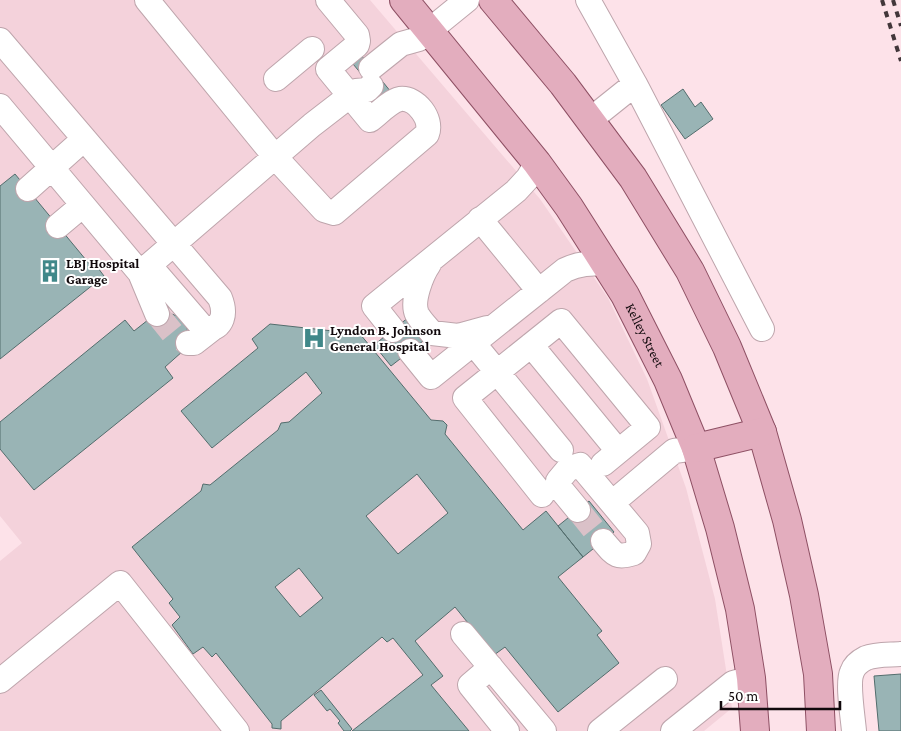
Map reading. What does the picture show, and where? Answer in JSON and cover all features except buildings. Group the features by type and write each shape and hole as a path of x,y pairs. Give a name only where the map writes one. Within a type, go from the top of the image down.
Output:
{"main road":[{"name":"Kelley Street","path":"404,0 424,35 537,163 569,206 625,295 668,380 696,448 720,528 740,608 751,678 755,731"},
{"path":"493,0 563,84 633,178 690,271 727,347 762,432 787,520 804,595 818,674 821,731"},
{"path":"696,448 762,432"}],"street":[{"path":"328,0 356,34 358,41 356,45 328,69 365,82"},
{"path":"144,269 365,82 410,55 424,35 467,0"},
{"path":"588,0 635,84 762,329"},
{"path":"157,3 276,158 324,210 332,213 427,134 429,125 427,118 413,102 405,99 397,100 370,120 365,82"},
{"path":"0,40 220,298 225,309 220,323 194,343 188,343"},
{"path":"276,79 312,49"},
{"path":"590,120 635,84"},
{"path":"0,106 83,205 205,330 212,329"},
{"path":"28,189 84,139"},
{"path":"393,330 374,306 516,191 528,178 537,163"},
{"path":"58,226 83,205"},
{"path":"480,219 562,310 561,321 648,426 611,458 531,345"},
{"path":"436,254 422,273 416,295 416,313 432,333 458,336 500,324"},
{"path":"410,351 431,377 500,324 565,270 587,262 606,264"},
{"path":"144,269 157,314"},
{"path":"542,495 465,398 561,321"},
{"path":"474,344 561,450"},
{"path":"612,503 674,451 696,448"},
{"path":"578,510 560,487 558,481 568,469 574,466 580,466 612,503 637,534 639,544 634,553 623,557 613,554 603,541"},
{"path":"0,682 120,583 238,731"},
{"path":"463,634 544,731"},
{"path":"854,731 850,685 851,672 864,659 874,656 901,654"},
{"path":"491,667 470,685 507,731"},
{"path":"673,731 733,683 751,678"},
{"path":"600,731 665,679"}],"shaded area":[{"name":"Lyndon B. Johnson General Hospital","path":"0,0 370,0 540,199 608,298 647,379 686,488 715,599 732,708 704,731 0,731 0,561 22,543 0,516"}],"tunnel":[{"path":"157,314 174,335 188,343"},
{"path":"578,510 603,541"}],"railway":[{"path":"882,0 901,61"},
{"path":"893,0 901,26"}],"place":[{"name":"LBJ Hospital Garage","path":"50,271"},
{"name":"Lyndon B. Johnson General Hospital","path":"314,338"}]}
